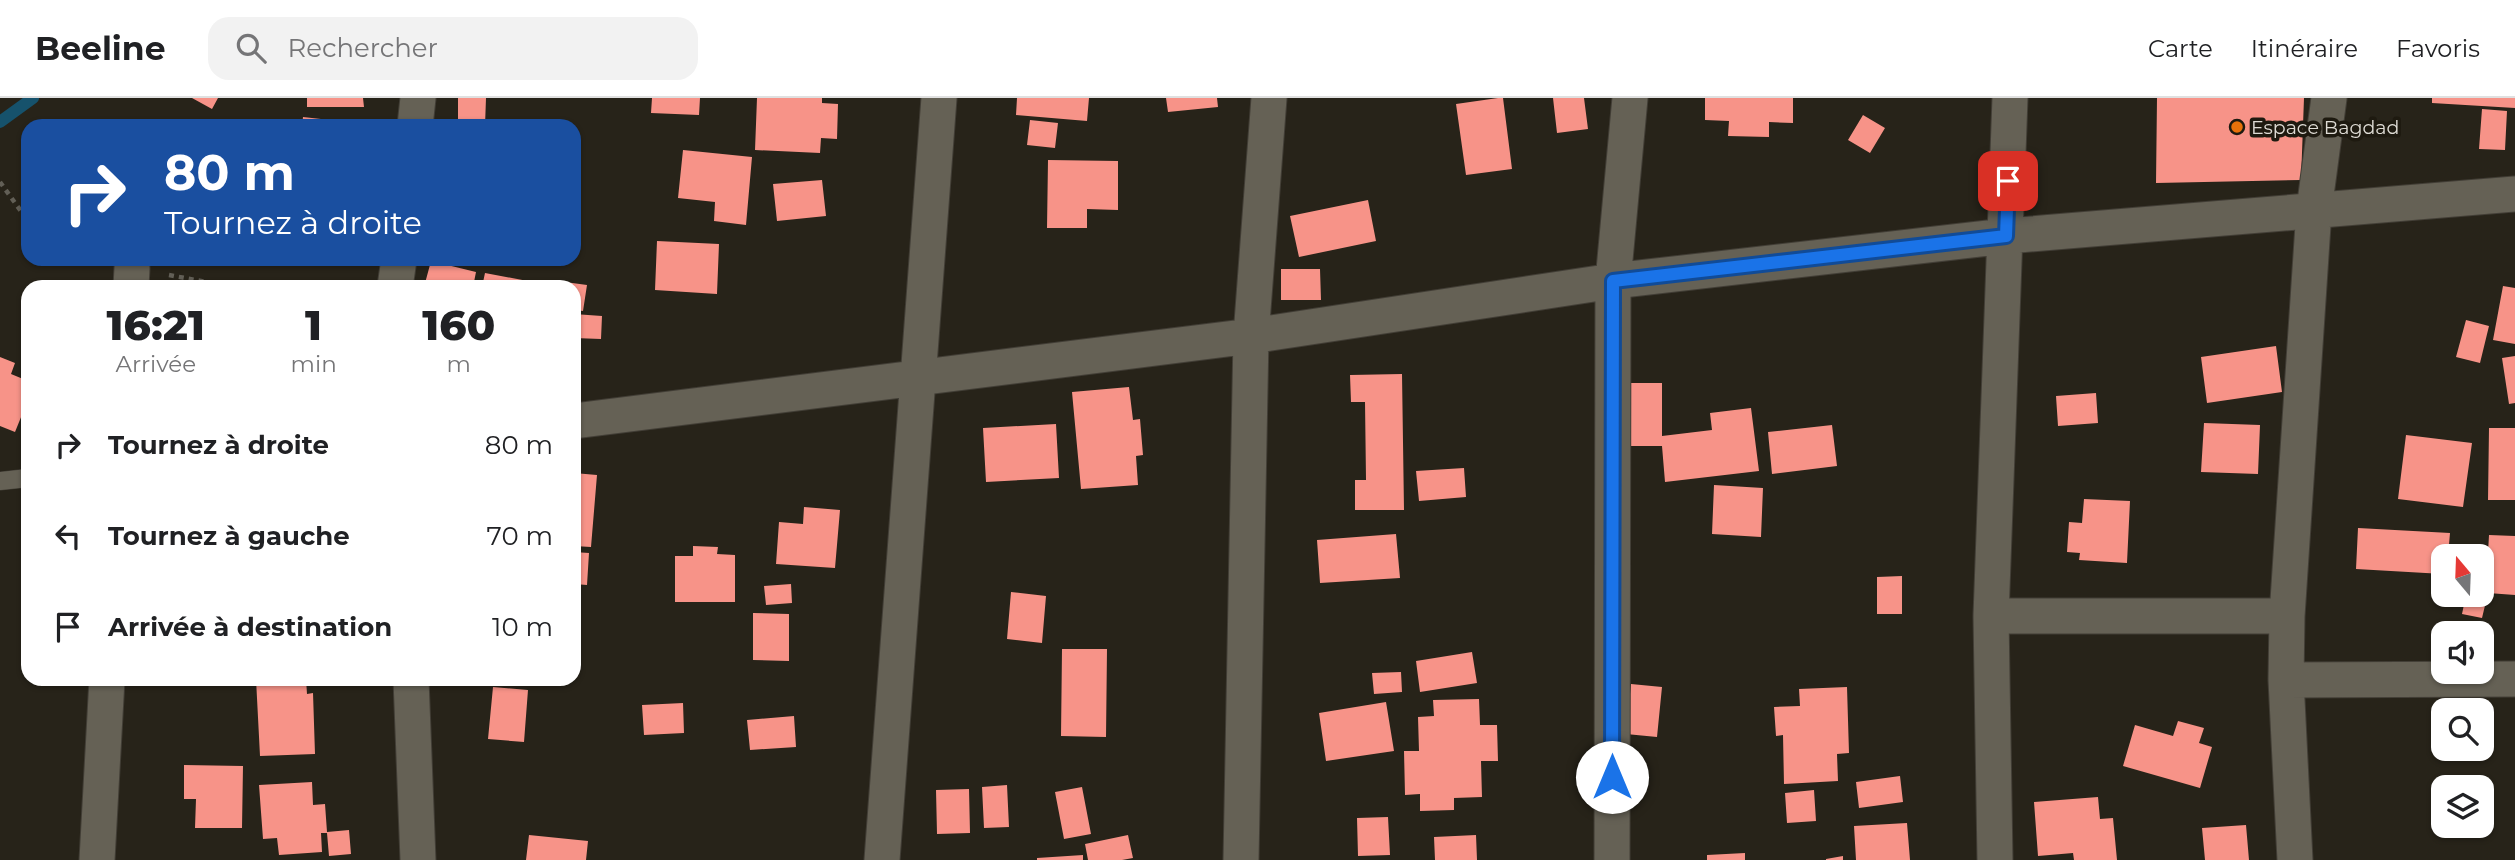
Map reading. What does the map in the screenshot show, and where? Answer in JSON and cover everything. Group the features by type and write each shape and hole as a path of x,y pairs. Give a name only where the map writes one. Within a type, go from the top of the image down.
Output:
{"street":[{"path":"416,119 418,98"},
{"path":"882,860 939,98"},
{"path":"1241,860 1251,336 1269,98"},
{"path":"1612,860 1613,281 1630,98"},
{"path":"1994,860 1991,616 2010,98"},
{"path":"2295,860 2286,680 2287,616 2314,210 2329,98"},
{"path":"581,420 1251,336 1613,281 2006,236 2515,194"},
{"path":"1991,616 2287,616"},
{"path":"2286,680 2515,679"},
{"path":"97,860 107,686"},
{"path":"411,686 418,860"}],"lane":[{"path":"0,481 21,479"}],"path":[{"path":"0,182 21,211"}],"building":[{"path":"192,98 218,98 212,109"},
{"path":"307,98 363,98 364,107 307,107"},
{"path":"458,98 486,98 485,119 458,119"},
{"path":"652,98 700,98 699,115 651,113"},
{"path":"757,98 822,98 822,103 838,104 837,139 821,138 820,153 755,150"},
{"path":"1017,98 1089,98 1087,121 1016,115"},
{"path":"1166,98 1217,98 1218,107 1168,112"},
{"path":"1503,98 1512,169 1466,175 1456,104"},
{"path":"1553,98 1584,98 1588,129 1557,133"},
{"path":"1705,98 1793,98 1793,123 1769,122 1769,137 1728,136 1729,121 1705,120"},
{"path":"2157,98 2304,98 2301,180 2156,183"},
{"path":"2432,98 2515,98 2515,108 2432,103"},
{"path":"2482,109 2507,111 2505,150 2479,149"},
{"path":"1863,115 1885,128 1870,153 1848,140"},
{"path":"1030,120 1058,123 1055,148 1027,145"},
{"path":"683,150 752,157 746,225 714,221 715,202 678,198"},
{"path":"1048,160 1118,161 1118,210 1087,209 1087,228 1047,228"},
{"path":"822,180 826,216 777,221 773,184"},
{"path":"1368,200 1376,241 1299,257 1290,216"},
{"path":"657,241 719,244 717,294 655,290"},
{"path":"430,266 451,266 476,272 474,280 426,280"},
{"path":"1281,269 1320,269 1321,300 1281,300"},
{"path":"485,273 522,280 484,280"},
{"path":"581,284 587,285 581,311"},
{"path":"2503,286 2515,288 2515,344 2493,340"},
{"path":"581,314 602,316 601,339 581,338"},
{"path":"2466,320 2489,326 2480,363 2456,357"},
{"path":"2276,346 2282,392 2207,403 2201,357"},
{"path":"2515,356 2515,403 2509,404 2502,358"},
{"path":"0,357 15,363 11,374 21,378 21,417 15,432 0,426"},
{"path":"1402,374 1404,510 1355,510 1355,480 1366,480 1365,402 1351,402 1350,375"},
{"path":"1623,383 1662,383 1662,436 1712,430 1710,413 1751,408 1759,471 1665,482 1662,446 1623,446"},
{"path":"1129,387 1133,420 1140,419 1143,455 1136,456 1138,485 1081,489 1072,392"},
{"path":"2096,393 2098,423 2058,426 2056,396"},
{"path":"2204,423 2260,425 2258,474 2201,472"},
{"path":"1056,424 1059,478 986,482 983,428"},
{"path":"1832,425 1837,466 1772,474 1768,432"},
{"path":"2489,428 2515,428 2515,500 2488,500"},
{"path":"2406,435 2472,443 2463,507 2398,499"},
{"path":"1464,468 1466,497 1419,501 1416,471"},
{"path":"581,474 597,475 591,547 581,546"},
{"path":"1714,485 1763,488 1761,537 1712,534"},
{"path":"2084,499 2130,501 2127,563 2079,560 2080,553 2067,552 2069,522 2082,523"},
{"path":"804,507 840,510 835,568 776,564 779,522 803,524"},
{"path":"2358,528 2450,533 2449,544 2431,544 2431,573 2356,569"},
{"path":"1396,534 1400,578 1320,583 1317,540"},
{"path":"2489,535 2515,536 2515,595 2494,593 2494,544 2488,544"},
{"path":"693,546 718,547 717,554 735,555 735,602 675,602 675,556 693,556"},
{"path":"581,552 589,553 587,585 581,585"},
{"path":"1902,576 1902,614 1877,614 1877,577"},
{"path":"791,584 792,603 766,605 764,586"},
{"path":"1011,592 1046,596 1042,643 1007,639"},
{"path":"2463,607 2485,607 2482,618 2462,614"},
{"path":"753,613 789,614 789,661 753,660"},
{"path":"1062,649 1107,649 1106,737 1061,736"},
{"path":"1472,652 1477,683 1420,692 1416,661"},
{"path":"1401,672 1402,692 1374,694 1372,673"},
{"path":"1631,684 1662,687 1657,737 1626,734"},
{"path":"256,686 306,686 307,694 313,693 315,754 260,756"},
{"path":"493,687 528,690 524,742 488,739"},
{"path":"1847,687 1849,753 1837,754 1838,781 1784,784 1783,735 1776,736 1774,707 1800,706 1799,689"},
{"path":"1479,699 1480,725 1497,725 1498,761 1481,761 1482,797 1454,798 1454,810 1420,811 1420,794 1405,795 1404,751 1419,751 1418,717 1434,716 1433,700"},
{"path":"1386,702 1394,751 1326,761 1319,713"},
{"path":"683,703 684,733 644,735 642,705"},
{"path":"794,716 796,747 750,750 747,720"},
{"path":"2178,721 2204,728 2199,743 2212,747 2200,788 2123,766 2135,725 2173,736"},
{"path":"184,765 243,766 242,828 195,828 196,799 184,799"},
{"path":"1900,776 1903,802 1859,808 1856,782"},
{"path":"312,782 313,805 325,804 327,832 349,830 351,854 329,856 327,833 321,833 322,852 279,855 277,838 263,839 259,785"},
{"path":"1007,785 1009,827 984,828 982,787"},
{"path":"1082,787 1091,834 1064,839 1055,792"},
{"path":"969,789 970,833 937,834 936,790"},
{"path":"1814,790 1816,821 1787,823 1785,793"},
{"path":"2098,797 2100,819 2113,818 2117,860 2074,860 2073,853 2038,856 2034,802"},
{"path":"1388,817 1390,855 1358,856 1357,818"},
{"path":"1907,823 1910,860 1856,860 1854,826"},
{"path":"2246,825 2249,860 2205,860 2202,828"},
{"path":"529,835 588,841 586,860 526,860"},
{"path":"1128,835 1133,858 1088,860 1085,844"},
{"path":"1476,835 1477,860 1435,860 1434,837"},
{"path":"1745,853 1745,860 1707,860 1707,855"},
{"path":"1083,855 1083,860 1037,860 1037,858"},
{"path":"1843,856 1843,860 1826,860 1826,859"}],"waterway":[{"path":"0,122 33,98"}],"place":[{"name":"Espace Bagdad","path":"2237,127"}],"route":[{"path":"1612,777 1613,281 2006,236 2008,181"}]}
